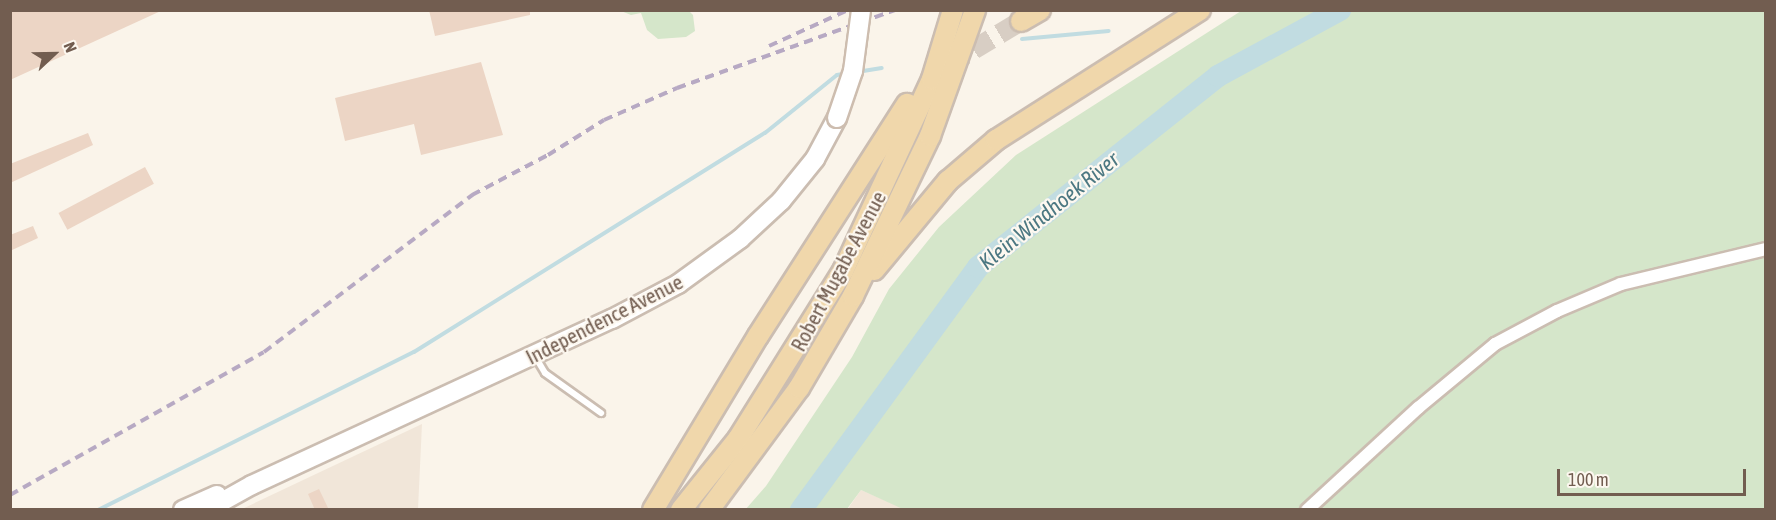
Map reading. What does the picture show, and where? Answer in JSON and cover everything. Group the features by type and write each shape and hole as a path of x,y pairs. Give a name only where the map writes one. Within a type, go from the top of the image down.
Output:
{"main road":[{"name":"Independence Avenue","path":"193,509 232,488 252,485 658,296 740,239 793,188 815,159 837,118 853,71 861,10"},
{"name":"Robert Mugabe Avenue","path":"681,510 738,439 843,271 909,133 941,51 953,10"},
{"name":"Robert Mugabe Avenue","path":"709,510 804,380 853,296 930,136 966,42 975,10"},
{"path":"1021,21 1040,10"},
{"path":"853,296 941,190 969,162 1032,116 1200,10"},
{"path":"653,510 758,336 907,104"}],"street":[{"path":"1306,510 1495,344 1557,311 1621,284 1766,249"}],"lane":[{"path":"534,355 545,373 602,413"}],"shaded area":[{"path":"422,424 418,509 240,510 318,473"},
{"path":"861,490 905,509 847,510"}],"green space":[{"path":"621,11 689,11 693,15 695,31 686,37 658,39 647,30 641,13 631,15"},
{"path":"1241,11 1765,11 1765,509 905,510 861,490 847,509 745,510 766,486 852,357 889,289 939,227 1016,155"}],"building":[{"path":"10,10 163,10 10,80"},
{"path":"429,10 530,10 530,15 435,36"},
{"path":"481,62 503,135 421,155 414,124 345,141 335,98"},
{"path":"88,133 93,145 10,183 10,164"},
{"path":"145,167 154,184 67,230 58,213"},
{"path":"33,226 38,238 10,251 10,235"},
{"path":"319,489 329,510 315,510 308,494"}],"waterway":[{"name":"Klein Windhoek River","path":"801,510 978,267 1218,76 1340,10"},
{"path":"1022,39 1109,31"},
{"path":"857,72 882,68"},
{"path":"98,510 414,352 765,133 837,75 847,73"}],"tunnel":[{"path":"948,65 1021,21"}],"railway":[{"path":"769,46 848,10"},
{"path":"10,495 264,352 472,195 548,155 604,120 677,88 895,10"}]}
